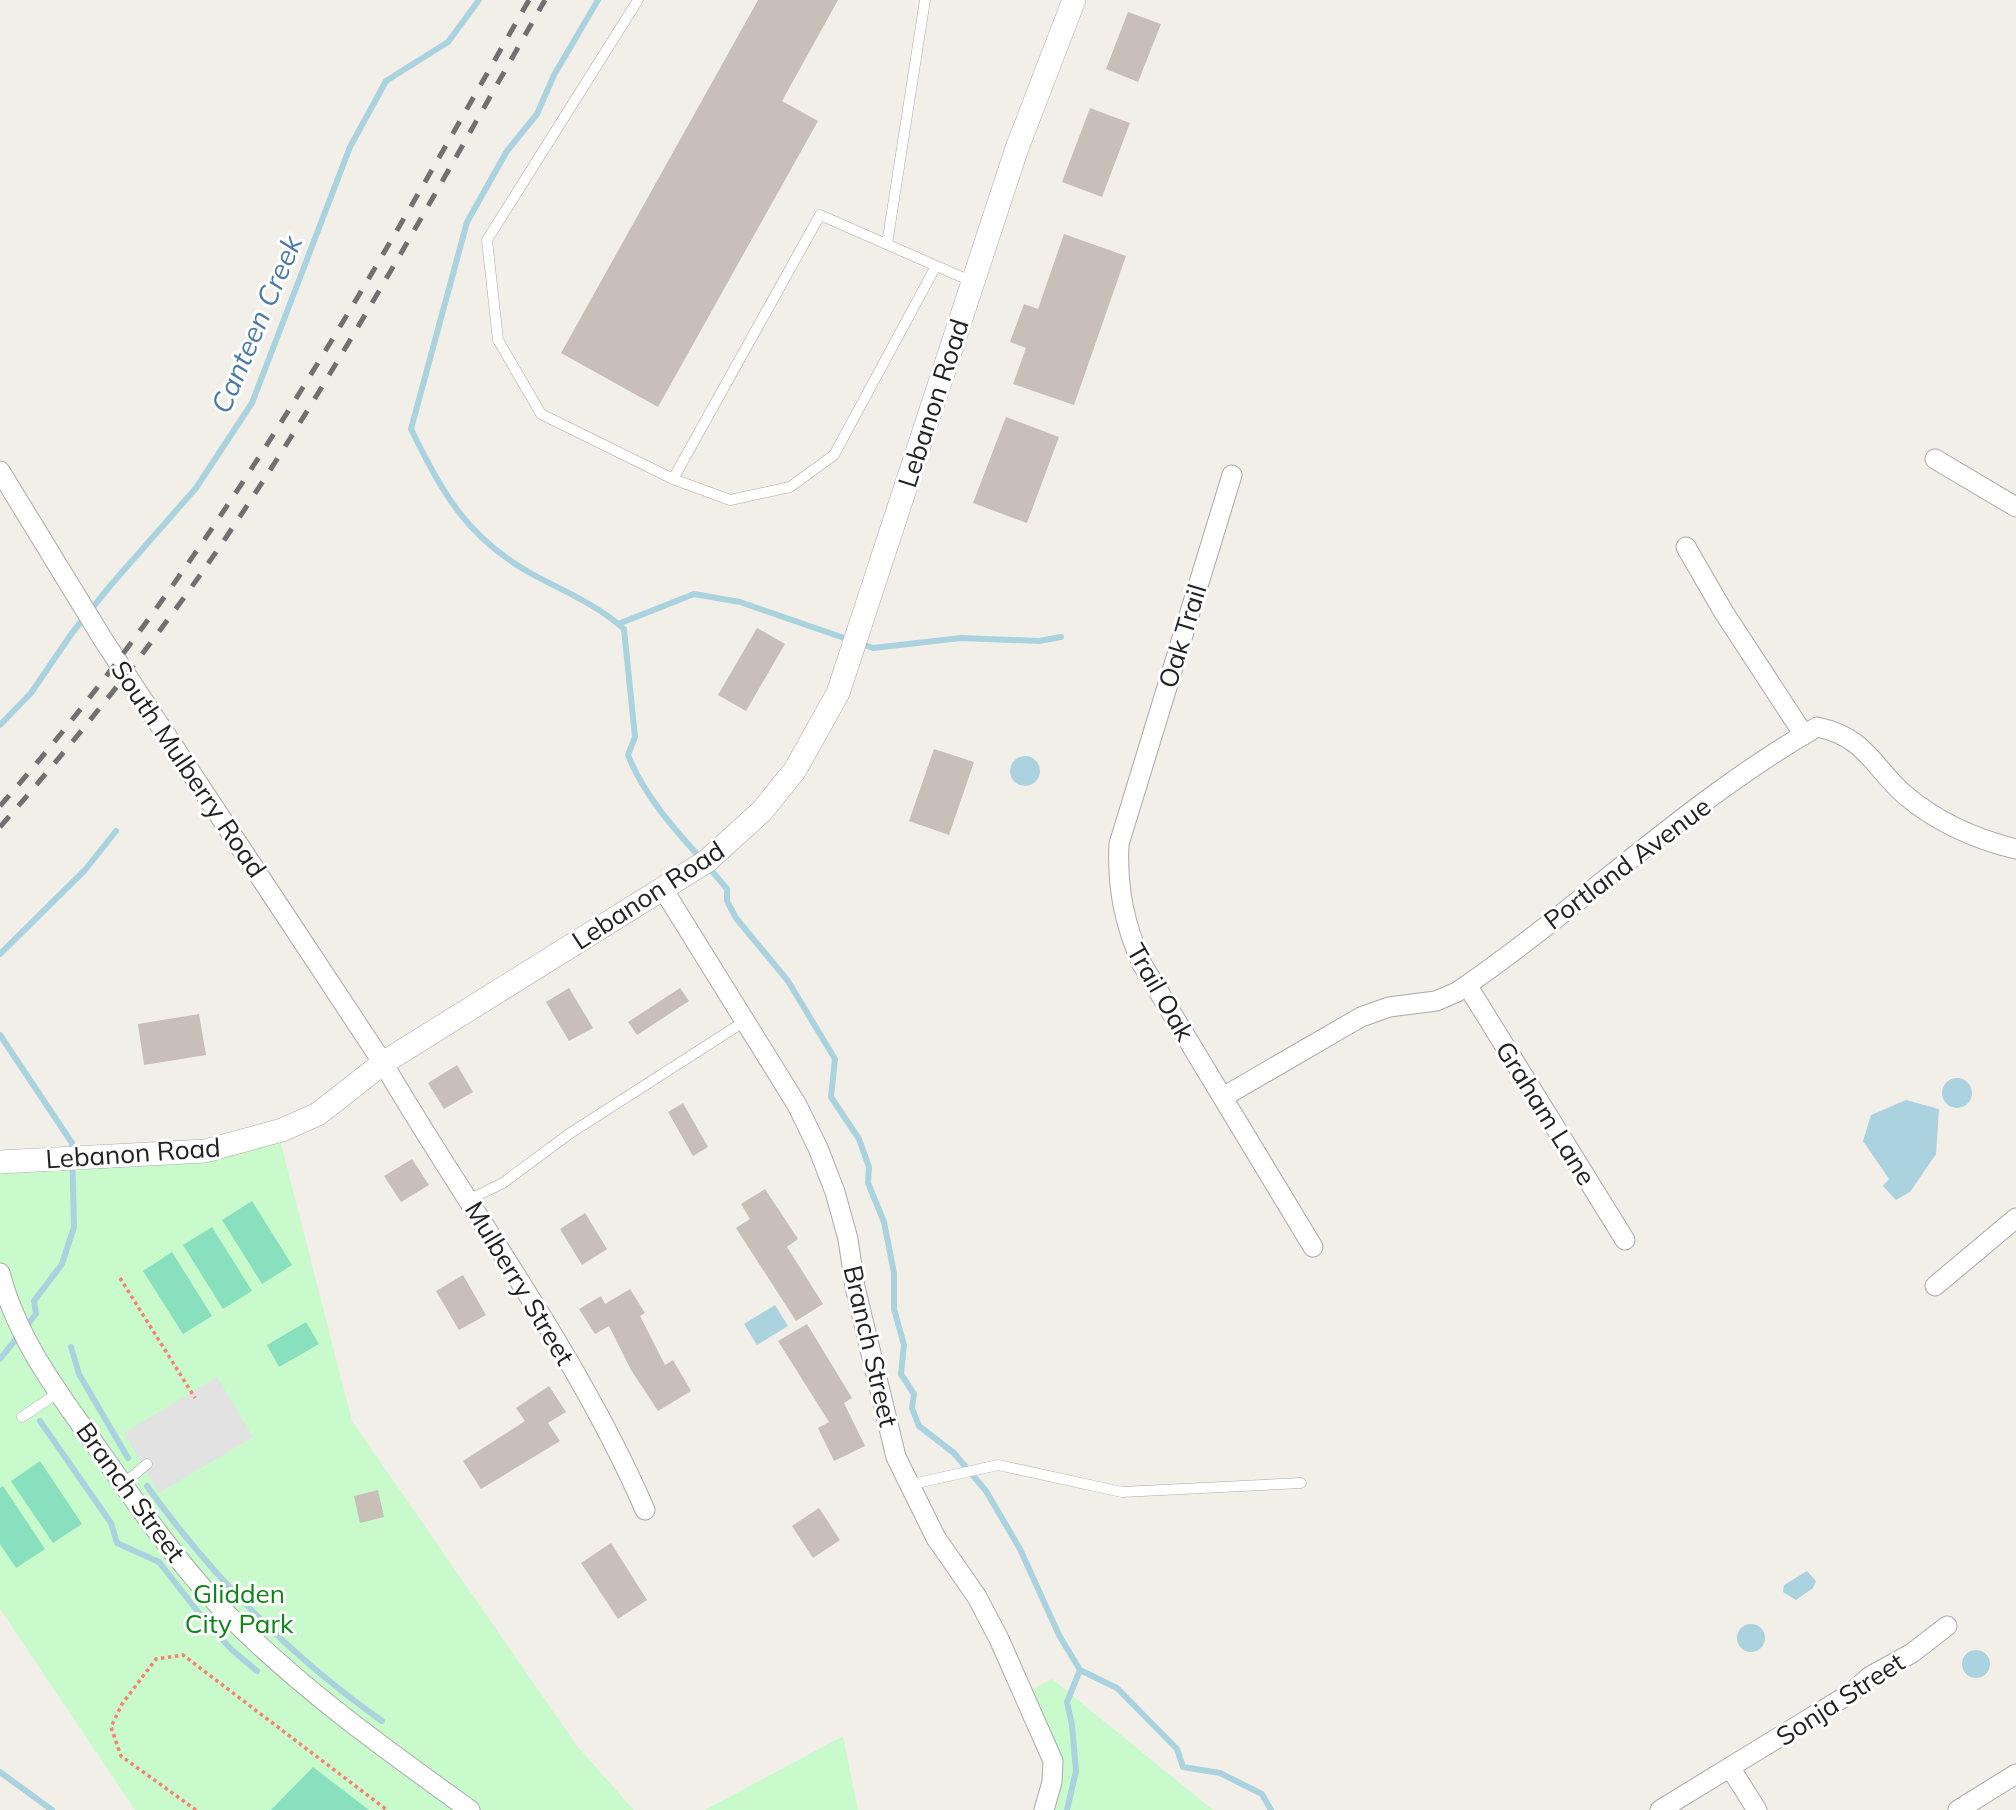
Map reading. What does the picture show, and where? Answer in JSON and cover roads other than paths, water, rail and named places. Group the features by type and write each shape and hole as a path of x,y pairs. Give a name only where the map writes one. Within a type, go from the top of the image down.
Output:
{"street":[{"name":"Lebanon Road","path":"0,1162 170,1154 244,1143 318,1114 383,1063 707,861 762,811 795,771 819,732 838,693 1017,148 1074,0"},
{"path":"1935,459 2016,507"},
{"name":"South Mulberry Road","path":"0,471 104,641 383,1063"},
{"name":"Oak Trail","path":"1133,798 1232,475"},
{"path":"1686,547 1804,735"},
{"name":"Portland Avenue","path":"1223,1097 1361,1017 1389,1007 1436,1001 1467,985 1620,866 1817,727 1836,731 1856,742 1903,793 1932,816 1969,835 2016,849"},
{"name":"Trail Oak","path":"1133,798 1119,844 1118,876 1127,930 1142,964 1223,1097"},
{"name":"Branch Street","path":"663,889 797,1105 818,1148 835,1192 896,1457 936,1538 977,1597 999,1639 1053,1761 1052,1782 1044,1810"},
{"name":"Graham Lane","path":"1467,985 1625,1240"},
{"name":"Mulberry Street","path":"383,1063 426,1136 470,1199 596,1410 621,1455 645,1510"},
{"path":"1223,1097 1313,1247"},
{"path":"1935,1286 2016,1218"},
{"name":"Branch Street","path":"0,1273 20,1328 58,1393 179,1559 224,1611 299,1679 384,1748 470,1810"},
{"name":"Sonja Street","path":"1660,1810 1731,1769 1851,1693 1888,1664 1912,1653 1947,1626"},
{"path":"1731,1769 1757,1810"},
{"path":"1958,1810 2016,1774"}],"lane":[{"path":"638,0 611,47 486,240 498,340 541,414 673,480 730,500 790,486 834,456 936,266"},
{"path":"887,244 925,0"},
{"path":"673,480 820,215 973,282"},
{"path":"470,1199 503,1183 569,1134 745,1021"},
{"path":"22,1417 58,1393"},
{"path":"123,1484 147,1464"},
{"path":"908,1485 998,1465 1122,1492 1301,1483"}],"water":[{"path":"1025,756 1036,760 1040,771 1036,782 1025,786 1014,782 1010,771 1014,760"},
{"path":"1957,1078 1968,1082 1972,1093 1968,1104 1957,1108 1946,1104 1942,1093 1946,1082"},
{"path":"1906,1100 1939,1109 1936,1154 1910,1192 1896,1200 1883,1186 1889,1179 1863,1141 1871,1115"},
{"path":"775,1305 788,1326 757,1345 744,1324"},
{"path":"1807,1571 1816,1581 1813,1588 1796,1600 1783,1592 1784,1585"},
{"path":"1751,1624 1761,1628 1765,1638 1761,1648 1751,1652 1741,1648 1737,1638 1741,1628"},
{"path":"1976,1650 1986,1654 1990,1664 1986,1674 1976,1678 1966,1674 1962,1664 1966,1654"}],"waterway":[{"name":"Canteen Creek","path":"0,725 31,693 72,633 110,586 196,488 252,403 350,147 386,81 448,42 479,0"},
{"path":"598,0 554,75 537,114 507,151 467,222 411,429 446,494 490,545 532,574 591,605 624,629 635,737 628,755 637,774 672,826 727,889 727,901 736,918 788,981 835,1059 831,1097 859,1139 869,1167 868,1183 884,1222 894,1273 894,1309 904,1345 901,1374 914,1394 912,1408 919,1426 954,1453 986,1491 1020,1549 1059,1635 1080,1670 1117,1688 1177,1749 1183,1767 1220,1773 1262,1794 1271,1810"},
{"path":"618,624 694,594 740,602 873,648 961,638 1039,641 1061,637"},
{"path":"0,954 85,870 116,831"},
{"path":"0,1035 72,1143 74,1227 62,1264 34,1301 36,1314 0,1359"},
{"path":"71,1347 79,1374 128,1458"},
{"path":"40,1421 111,1523 117,1543 159,1562 206,1622 232,1650 257,1671"},
{"path":"147,1486 198,1552 254,1613 315,1669 382,1721"},
{"path":"1067,1810 1076,1771 1067,1702 1080,1670"},
{"path":"0,1772 52,1810"}],"railway":[{"path":"0,806 78,713 219,518 348,314 529,0"},
{"path":"0,827 121,681 179,605 233,527 355,332 545,0"}],"park label":[{"name":"Glidden City Park","path":"239,1608"}]}
